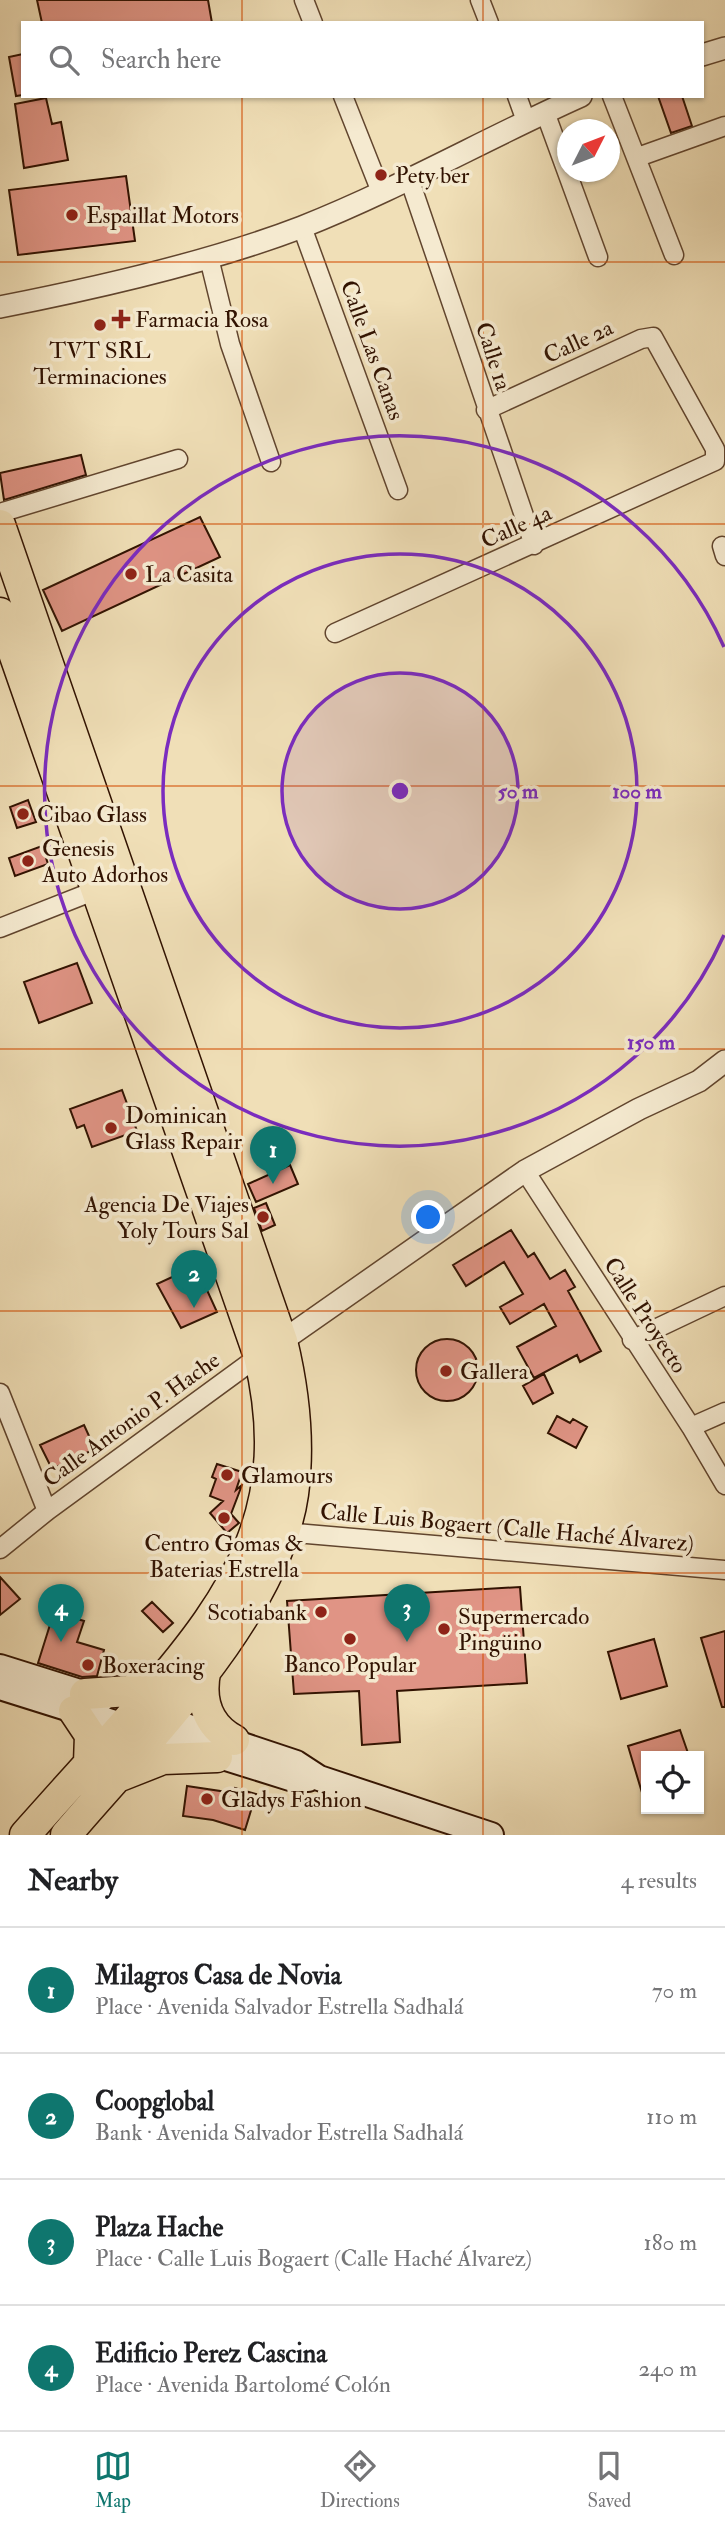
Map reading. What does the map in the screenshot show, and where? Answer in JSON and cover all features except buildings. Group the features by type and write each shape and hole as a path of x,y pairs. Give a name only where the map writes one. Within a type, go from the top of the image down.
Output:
{"highway":[{"path":"0,525 123,880 271,1349 265,1383 271,1454 258,1523 242,1568 199,1638 192,1666 208,1714 219,1730 226,1749 163,1759 137,1767 101,1771"},
{"path":"0,613 94,891 295,1414 296,1458 293,1495 284,1532 253,1600 101,1771 25,1835"},
{"path":"66,1835 101,1771 80,1702 130,1691 192,1666"}],"main road":[{"path":"0,1667 80,1702 226,1749 296,1763 319,1778 491,1835"},
{"path":"0,1687 80,1702"}],"street":[{"path":"304,0 312,21"},
{"path":"480,0 488,21"},
{"path":"704,54 725,48"},
{"path":"344,98 381,192"},
{"path":"519,98 536,116 598,257"},
{"path":"0,307 209,258 302,227 410,181 576,98"},
{"path":"613,98 674,255"},
{"path":"638,157 725,126"},
{"name":"Calle 1a","path":"410,181 534,545"},
{"name":"Calle Las Canas","path":"302,227 398,490"},
{"path":"209,258 233,355 271,461"},
{"name":"Calle 2a","path":"486,410 641,339 653,338 715,449 715,461"},
{"path":"0,513 178,458"},
{"name":"Calle 4a","path":"335,633 715,461"},
{"path":"0,928 123,880"},
{"path":"271,1349 525,1171 639,1109 699,1081 725,1061"},
{"name":"Calle Proyecto","path":"525,1171 632,1340 691,1427 725,1485"},
{"path":"632,1340 725,1296"},
{"name":"Calle Antonio P. Hache","path":"0,1549 47,1510 271,1349"},
{"path":"0,1393 47,1510"},
{"path":"691,1427 725,1412"},
{"name":"Calle Luis Bogaert (Calle Haché Álvarez)","path":"284,1532 725,1570"}],"place":[{"name":"Pety ber","path":"381,175"},
{"name":"Espaillat Motors","path":"72,215"},
{"name":"Farmacia Rosa","path":"121,319"},
{"name":"TVT SRL Terminaciones","path":"100,325"},
{"name":"La Casita","path":"131,574"},
{"name":"Cibao Glass","path":"23,814"},
{"name":"Genesis Auto Adorhos","path":"28,861"},
{"name":"Dominican Glass Repair","path":"111,1128"},
{"name":"Milagros Casa de Novia","path":"273,1184"},
{"name":"Agencia De Viajes Yoly Tours Sal","path":"263,1217"},
{"name":"Coopglobal","path":"194,1308"},
{"name":"Gallera","path":"446,1371"},
{"name":"Glamours","path":"227,1475"},
{"name":"Centro Gomas & Baterias Estrella","path":"224,1518"},
{"name":"Scotiabank","path":"321,1612"},
{"name":"Supermercado Pingüino","path":"444,1629"},
{"name":"Banco Popular","path":"350,1639"},
{"name":"Edificio Perez Cascina","path":"61,1642"},
{"name":"Plaza Hache","path":"407,1642"},
{"name":"Boxeracing","path":"88,1665"},
{"name":"Gladys Fashion","path":"207,1799"}]}
